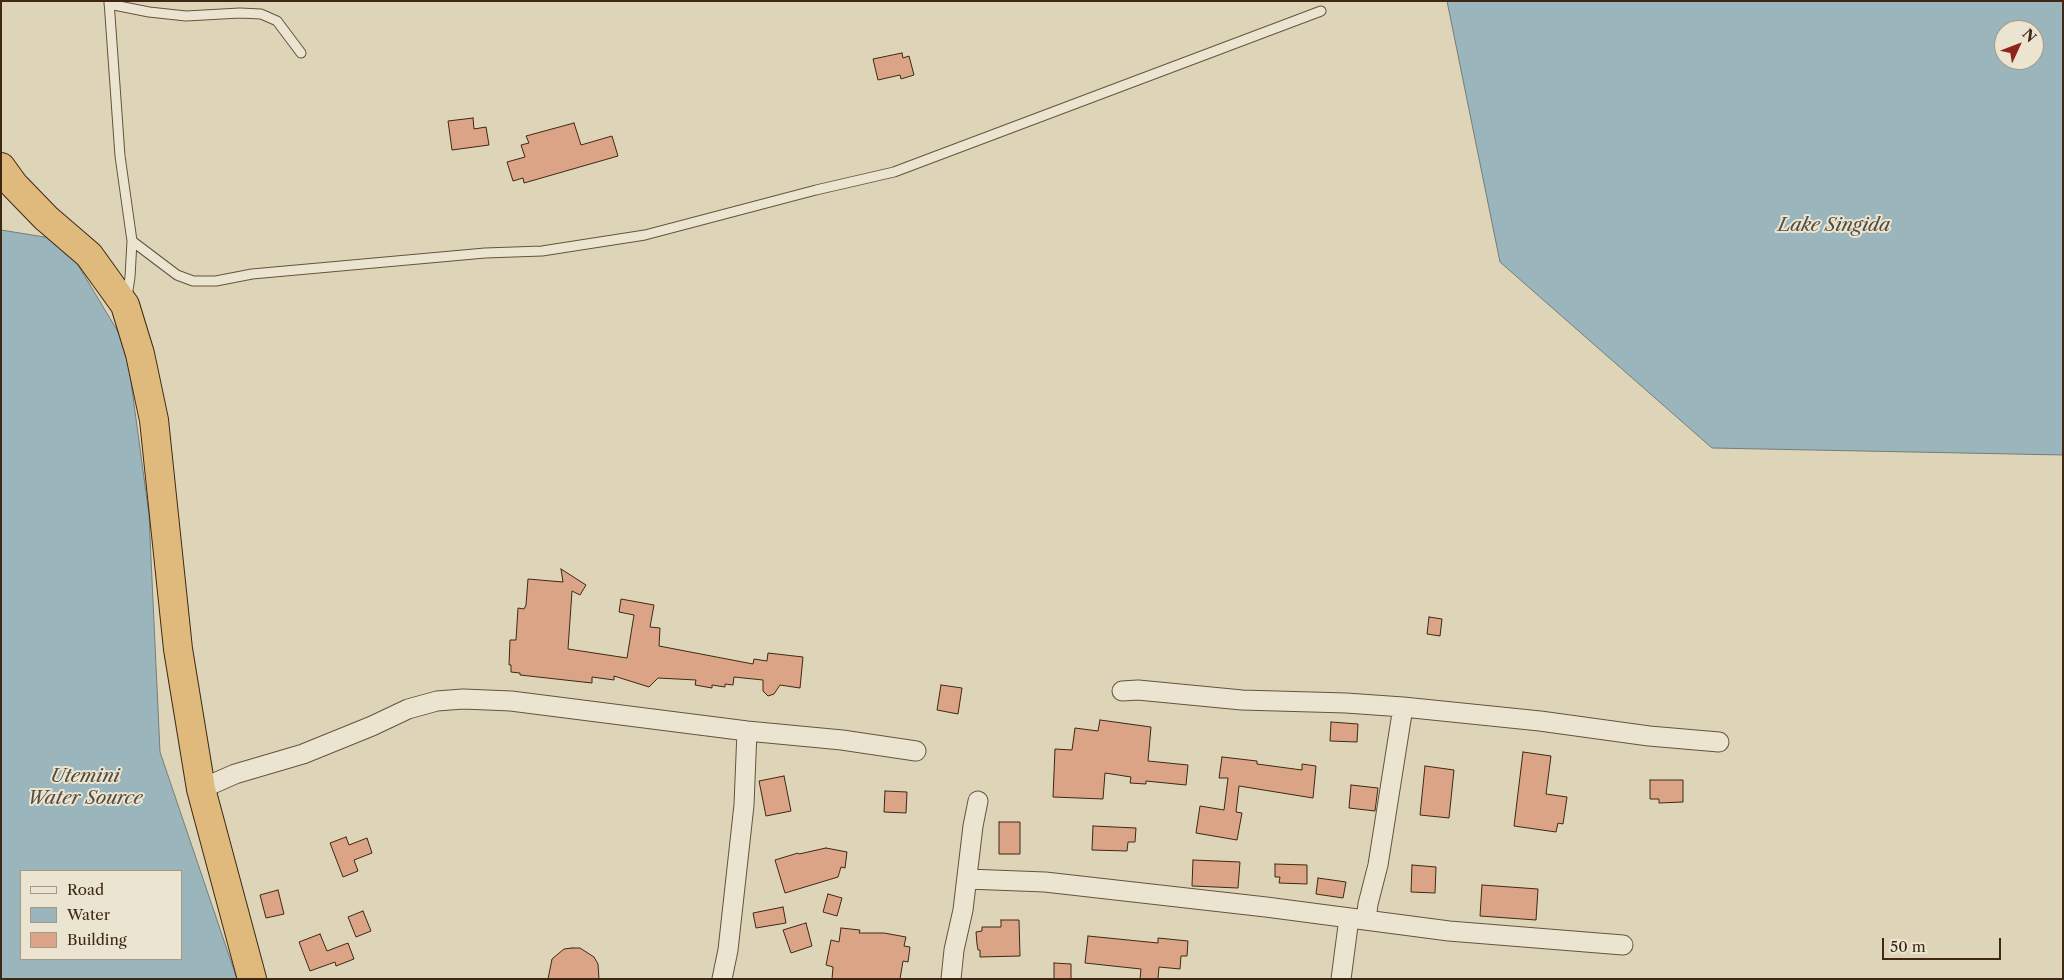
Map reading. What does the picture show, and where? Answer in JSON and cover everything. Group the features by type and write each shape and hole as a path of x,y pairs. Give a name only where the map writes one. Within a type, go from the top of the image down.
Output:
{"highway":[{"path":"1,167 14,185 46,218 89,255 125,304 140,354 154,420 178,649 201,789 252,979"},
{"path":"1,201 46,218"}],"street":[{"path":"1122,692 1138,690 1242,700 1346,703 1403,707 1540,721 1649,736 1719,742"},
{"path":"201,789 234,774 303,754 408,709 437,701 463,699 511,701 747,731 842,740 916,751"},
{"path":"1341,979 1357,919 1383,837 1403,707"},
{"path":"722,979 728,950 744,805 747,731"},
{"path":"950,979 978,800"},
{"path":"966,879 1074,885 1449,931 1623,945"}],"lane":[{"path":"125,304 130,276 132,241 120,156 109,2 149,12 186,16 240,13 261,14 277,21 301,53"},
{"path":"132,241 177,275 193,281 216,281 252,274 485,253 542,251 645,235 816,190 894,172 1321,11"}],"water":[{"name":"Lake Singida","path":"1447,1 2063,1 2063,455 1712,448 1500,262"},
{"name":"Utemini Water Source","path":"1,230 63,240 126,345 149,515 160,752 237,979 1,979"}],"building":[{"path":"902,53 903,58 909,56 914,75 901,79 900,75 878,80 873,59"},
{"path":"473,118 474,129 486,127 489,145 452,150 448,121"},
{"path":"574,123 581,145 612,136 618,156 524,183 523,178 513,181 507,162 525,157 521,145 529,143 526,136"},
{"path":"561,569 586,585 580,595 572,591 568,649 627,658 634,615 619,612 621,599 654,605 650,627 660,628 659,646 753,664 754,659 767,661 768,653 803,657 800,688 780,685 774,694 768,696 763,691 763,680 734,677 733,685 725,684 725,687 712,685 712,688 695,685 696,680 658,678 649,687 614,676 614,680 592,677 592,683 520,675 520,673 511,672 511,665 509,665 510,640 516,640 518,608 524,609 526,605 528,579 563,582"},
{"path":"1429,617 1442,619 1440,636 1427,634"},
{"path":"941,685 962,688 958,714 937,710"},
{"path":"1100,720 1151,727 1148,761 1188,765 1186,785 1146,781 1146,784 1130,783 1131,777 1105,773 1103,799 1053,797 1055,749 1072,750 1075,728 1098,731"},
{"path":"1331,722 1358,724 1357,742 1330,741"},
{"path":"1523,752 1551,756 1546,794 1567,797 1563,824 1558,823 1556,832 1514,826"},
{"path":"1222,757 1257,761 1257,764 1302,770 1302,764 1316,766 1313,798 1239,786 1236,812 1242,813 1237,840 1196,833 1200,806 1224,810 1228,778 1219,778"},
{"path":"1425,766 1454,770 1449,818 1420,815"},
{"path":"784,776 791,811 766,816 759,781"},
{"path":"1650,780 1683,780 1683,802 1659,803 1659,799 1650,799"},
{"path":"1351,785 1378,788 1375,811 1349,808"},
{"path":"885,791 907,792 906,813 884,812"},
{"path":"999,822 1020,822 1020,854 999,854"},
{"path":"1093,826 1136,828 1135,842 1128,842 1127,851 1092,850"},
{"path":"346,837 349,845 367,838 372,853 354,860 358,871 343,877 330,843"},
{"path":"826,848 847,852 845,868 841,867 838,877 785,893 775,860 798,853"},
{"path":"1193,860 1240,862 1238,888 1192,886"},
{"path":"1275,864 1307,865 1307,884 1279,883 1280,877 1275,877"},
{"path":"1412,865 1436,867 1435,893 1411,892"},
{"path":"1318,878 1346,882 1343,898 1316,894"},
{"path":"1482,885 1538,889 1536,920 1480,916"},
{"path":"278,890 284,914 266,918 260,895"},
{"path":"828,894 842,898 837,916 823,912"},
{"path":"783,907 786,923 756,928 753,913"},
{"path":"363,911 371,931 356,937 348,917"},
{"path":"1001,920 1019,920 1020,956 980,957 976,932 982,931 982,927 1001,927"},
{"path":"806,923 812,946 791,953 783,930"},
{"path":"841,928 860,930 859,933 884,933 906,937 904,946 910,947 908,962 903,961 900,979 832,979 833,967 826,965 831,940 839,942"},
{"path":"320,934 327,951 348,943 354,959 336,966 335,962 310,971 299,942"},
{"path":"1088,936 1158,943 1158,938 1188,941 1187,956 1181,956 1180,969 1159,967 1158,979 1140,979 1141,969 1085,963"},
{"path":"580,948 594,957 598,964 599,979 548,979 552,959 564,949"},
{"path":"1054,963 1071,964 1071,979 1054,979"}]}
